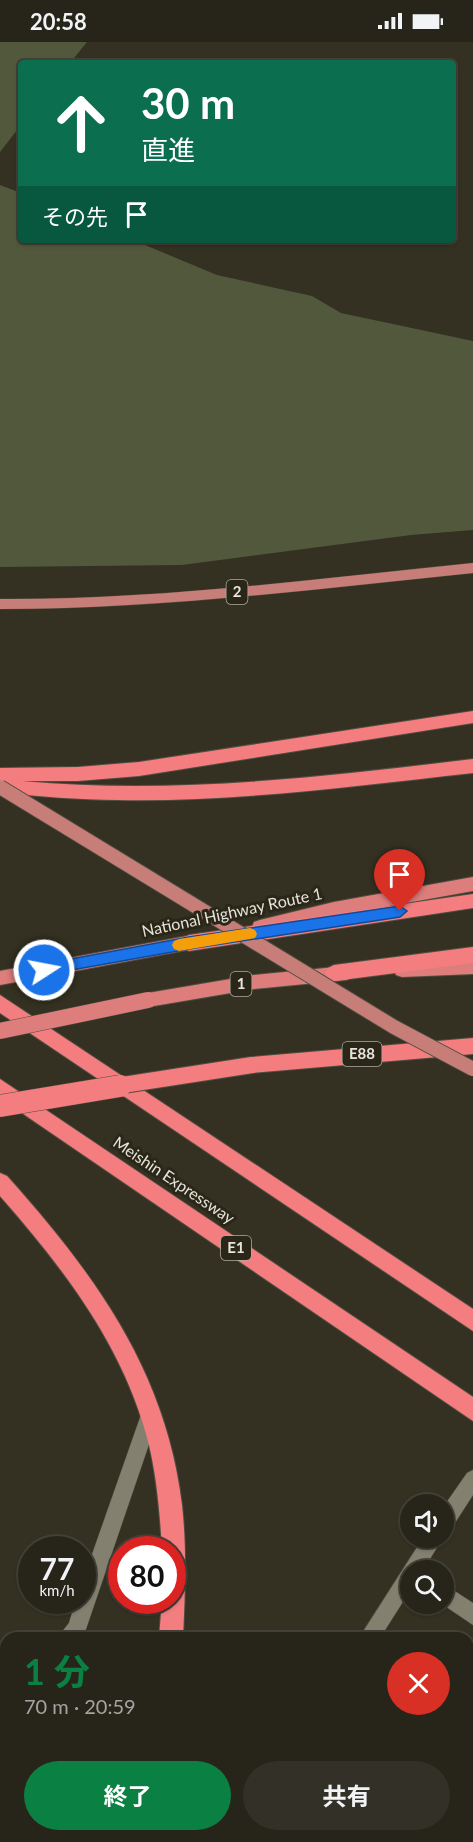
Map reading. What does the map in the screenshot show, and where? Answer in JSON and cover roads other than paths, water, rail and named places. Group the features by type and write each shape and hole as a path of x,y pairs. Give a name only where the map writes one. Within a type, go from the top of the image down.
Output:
{"highway":[{"path":"0,775 78,774 139,769 473,717"},
{"path":"0,787 108,794 179,794 252,790 473,766"},
{"name":"National Highway Route 1","path":"0,978 189,943 334,909 473,884"},
{"path":"189,943 473,901"},
{"path":"334,973 473,955"},
{"name":"1","path":"0,1030 148,1000 254,982 334,973 473,967"},
{"path":"0,1003 473,1321"},
{"name":"E88","path":"0,1106 252,1065 473,1046"},
{"name":"Meishin Expressway","path":"0,1087 473,1410"},
{"path":"0,1182 49,1236 95,1298 130,1359 151,1412 163,1452 175,1534 175,1585 171,1632"}],"main road":[{"name":"2","path":"0,604 69,606 473,568"},
{"path":"0,787 394,1027 473,1069"}],"street":[{"path":"73,1632 151,1412"},
{"path":"454,1507 473,1479"},
{"path":"373,1632 400,1590"},
{"path":"454,1601 473,1615"}]}
